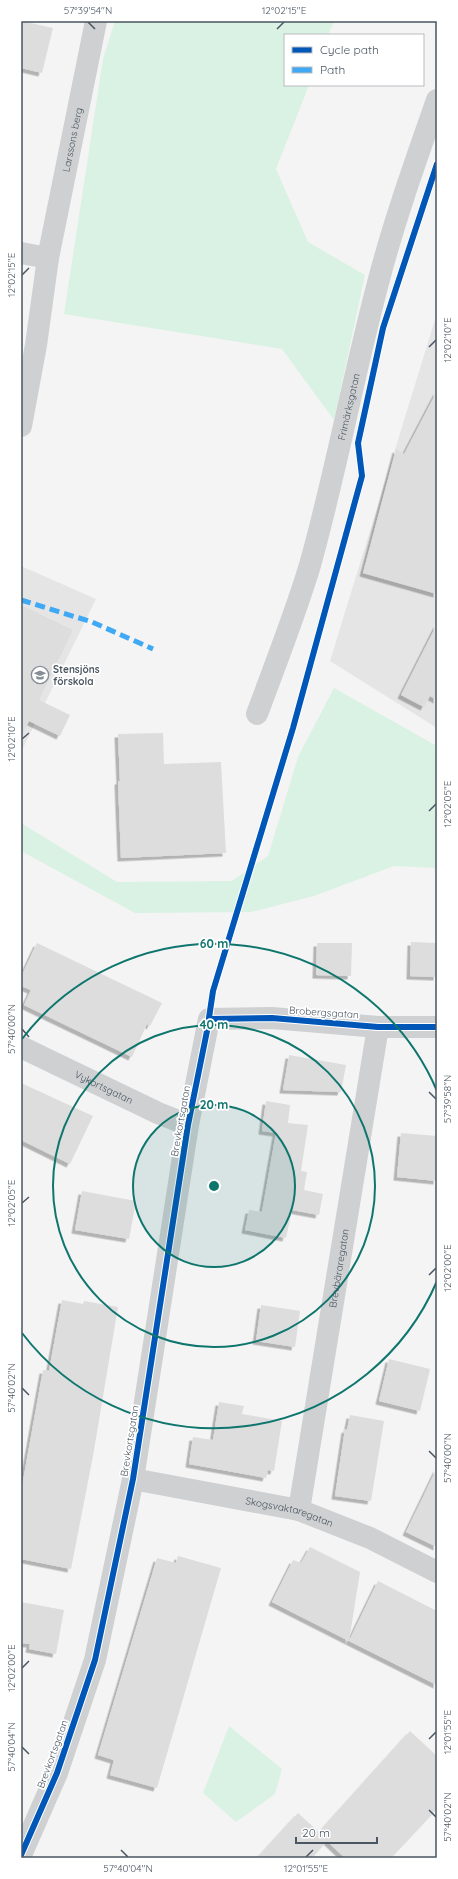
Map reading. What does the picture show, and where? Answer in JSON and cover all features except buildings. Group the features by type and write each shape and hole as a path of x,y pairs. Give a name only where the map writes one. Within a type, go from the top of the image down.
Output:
{"street":[{"name":"Larssons berg","path":"21,426 36,345 48,258 96,21"},
{"name":"Frimärksgatan","path":"257,714 309,567 328,496 352,388 378,282 402,200 437,100"},
{"path":"21,253 48,258"},
{"name":"Brobergsgatan","path":"210,1018 272,1018 378,1027 437,1027"},
{"name":"Brevkortsgatan","path":"21,1855 58,1773 95,1660 133,1479 188,1125 210,1018"},
{"name":"Brevbäraregatan","path":"299,1510 378,1027"},
{"name":"Vykortsgatan","path":"21,1047 158,1113 188,1125"},
{"name":"Skogsvaktaregatan","path":"133,1479 299,1510 370,1538 437,1572"}],"shaded area":[{"path":"437,313 437,728 330,661"},
{"name":"Stensjöns förskola","path":"21,566 96,599 21,752"}],"green space":[{"path":"115,21 334,21 328,34 284,34 284,86 309,86 276,169 308,242 365,275 334,420 282,349 64,314 103,59"},
{"path":"334,688 437,746 437,868 394,866 314,896 251,912 135,913 21,851 21,823 117,882 232,881 268,856 298,757"},
{"path":"229,1726 282,1769 275,1794 236,1822 203,1793"}],"marked path":[{"path":"21,600 92,622 153,649"}],"cycle path":[{"path":"21,1855 57,1773 95,1660 133,1479 188,1125 207,1031 213,991 293,728 362,476 358,443 383,328 437,164"},
{"path":"209,1019 272,1018 378,1027 437,1027"}],"place":[{"name":"Stensjöns förskola","path":"40,675"}]}
